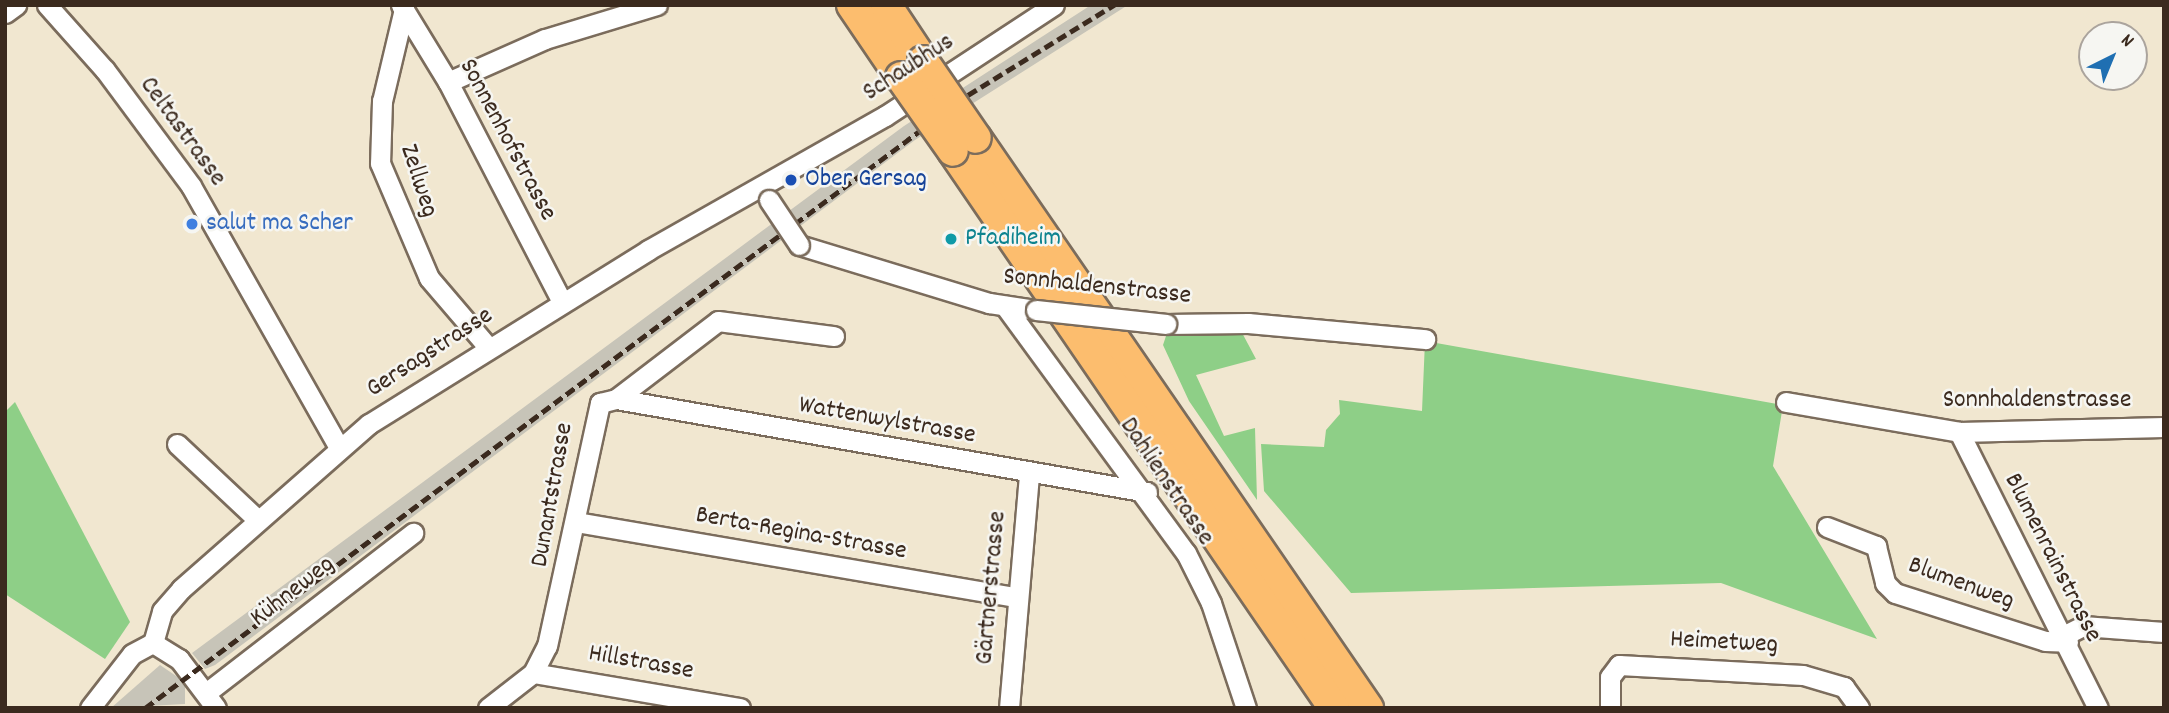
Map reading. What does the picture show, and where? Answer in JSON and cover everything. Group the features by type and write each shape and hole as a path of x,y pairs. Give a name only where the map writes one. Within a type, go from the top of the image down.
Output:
{"highway":[{"path":"852,5 912,69 1334,708"},
{"path":"886,5 912,69"},
{"path":"964,145 1368,708"}],"street":[{"path":"5,13 16,5"},
{"name":"Celtastrasse","path":"47,5 105,70 191,186 339,449"},
{"path":"448,82 545,39 657,5"},
{"name":"Schaubhus","path":"792,172 1054,5"},
{"name":"Sonnenhofstrasse","path":"402,7 448,82 562,302"},
{"name":"Zellweg","path":"402,7 382,101 380,163 429,278 488,347"},
{"name":"Gersagstrasse","path":"153,643 162,611 175,596 339,449 488,347 562,302 765,195 792,172"},
{"name":"Sonnhaldenstrasse","path":"765,195 799,245 824,258 1005,306 1166,324 1248,323 1425,339"},
{"name":"Dahlienstrasse","path":"1005,306 1147,492 1211,603 1246,708"},
{"name":"Dunantstrasse","path":"488,708 533,673 555,621 576,522 595,410 616,399 718,321 834,336"},
{"name":"Wattenwylstrasse","path":"616,399 1147,492"},
{"name":"Sonnhaldenstrasse","path":"1786,402 1959,432 2164,427"},
{"name":"Blumenrainstrasse","path":"1959,432 2066,639 2098,708"},
{"path":"177,444 258,520"},
{"name":"Gärtnerstrasse","path":"1009,708 1016,597 1029,472"},
{"name":"Berta-Regina-Strasse","path":"576,522 1016,597"},
{"name":"Blumenweg","path":"1826,527 1876,546 1885,583 1895,593 2045,641 2066,639"},
{"name":"Kühneweg","path":"211,701 413,533"},
{"path":"2066,639 2083,626 2164,632"},
{"path":"90,708 132,654 153,643 180,659 211,701"},
{"name":"Heimetweg","path":"1610,708 1610,677 1619,665 1803,675 1844,687 1859,708"},
{"name":"Hillstrasse","path":"533,673 740,708"}],"shaded area":[{"path":"1091,5 1128,5 915,140 215,665 205,669 192,653 904,126"},
{"path":"160,665 185,682 185,704 111,708"}],"green space":[{"path":"1240,329 1256,359 1196,375 1224,436 1255,428 1257,500 1189,401 1163,345 1166,336 1190,331"},
{"path":"1425,341 1783,405 1773,466 1877,639 1721,583 1351,593 1264,491 1261,444 1324,447 1326,430 1340,414 1339,400 1422,411"},
{"path":"15,402 130,622 105,659 5,594 5,412"}],"railway":[{"path":"145,708 968,95 1114,5"}],"place":[{"name":"Ober Gersag","path":"791,180"},
{"name":"salut ma Scher","path":"192,224"},
{"name":"Pfadiheim","path":"951,239"}]}
